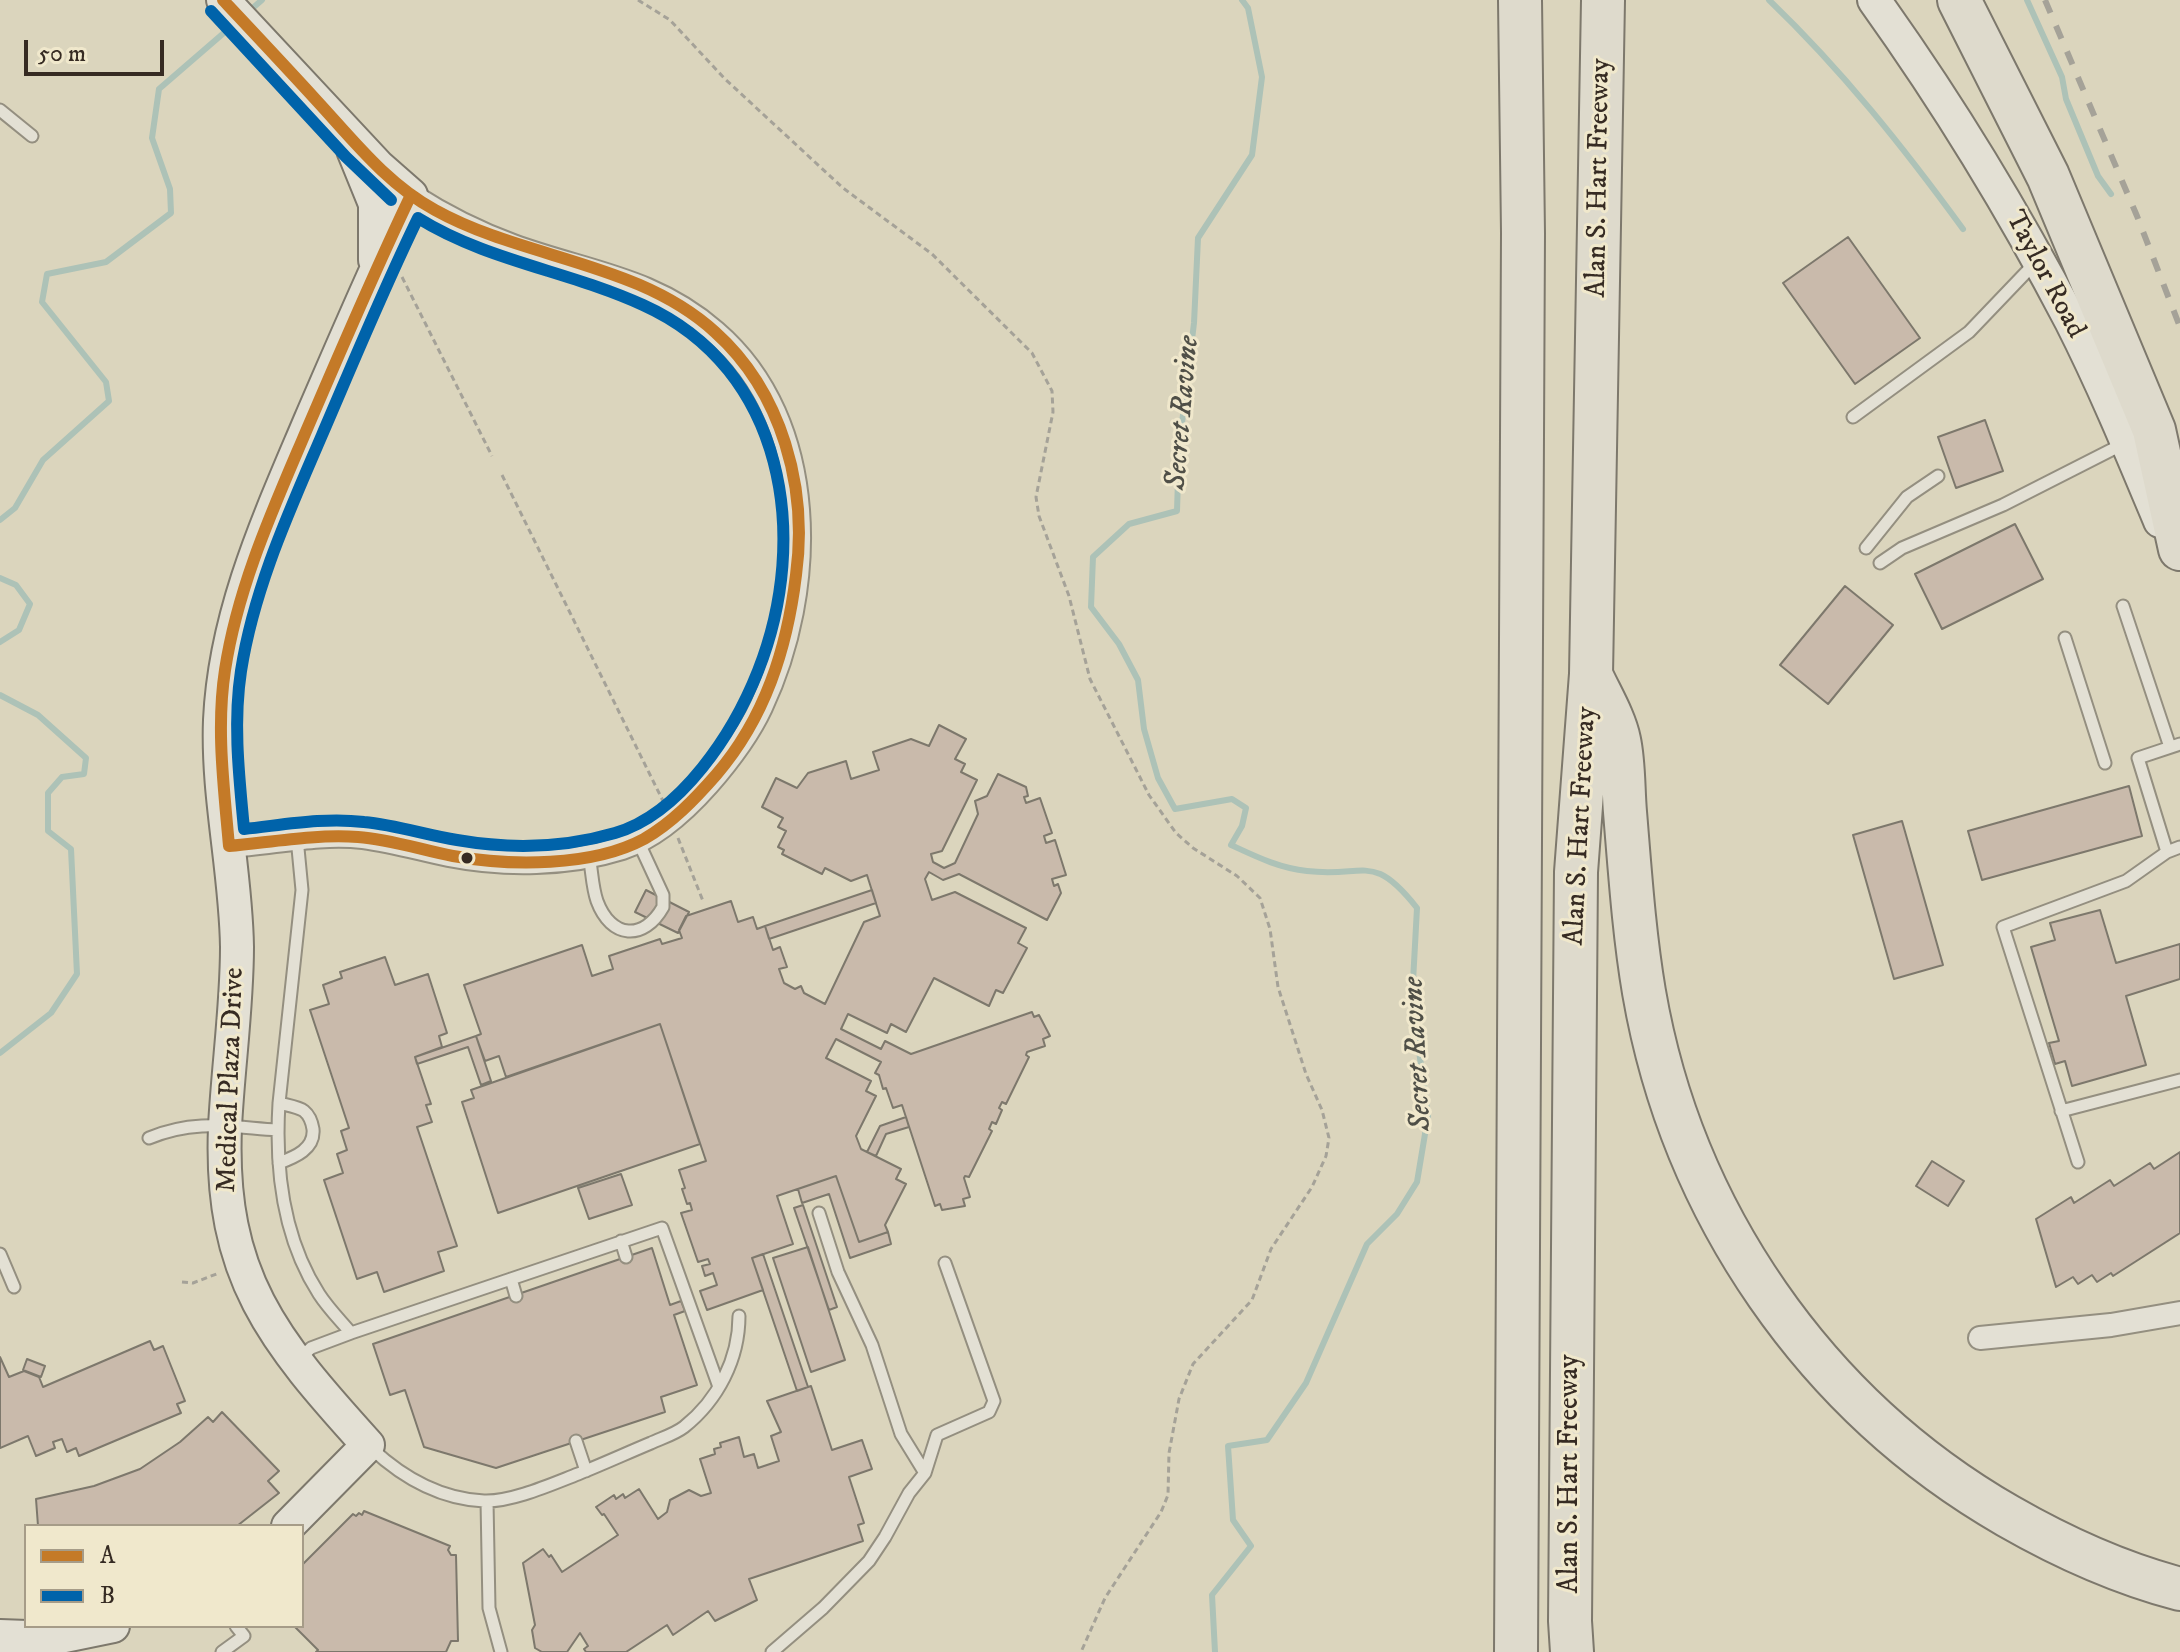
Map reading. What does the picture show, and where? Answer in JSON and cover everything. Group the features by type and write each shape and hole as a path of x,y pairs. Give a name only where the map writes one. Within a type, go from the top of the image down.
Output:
{"highway":[{"name":"Alan S. Hart Freeway","path":"1516,1652 1523,233 1520,0"},
{"name":"Alan S. Hart Freeway","path":"1572,1652 1576,872 1591,674 1603,0"},
{"path":"1959,0 2048,176 2154,430 2180,549"},
{"path":"1591,674 1619,738 1633,911 1644,993 1658,1056 1695,1165 1749,1268 1787,1324 1829,1374 1877,1421 1924,1460 1979,1499 2068,1549 2116,1569 2180,1589"}],"street":[{"path":"223,0 346,133 411,195 443,215 511,245 628,281 673,301 719,334 747,367 772,406 789,460 798,516 798,572 787,635 771,685 755,719 725,764 696,797 671,820 638,841 589,856 549,861 481,860 361,837 324,835 229,846"},
{"name":"Taylor Road","path":"1874,0 1941,99 2072,322 2180,568"},
{"path":"346,133 375,204 377,235 388,274"},
{"name":"Medical Plaza Drive","path":"368,1445 295,1363 257,1303 241,1264 228,1215 225,1126 237,946 220,729 231,634 241,594 266,525 388,274 411,195"},
{"path":"1980,1338 2111,1325 2180,1313"},
{"path":"290,1524 368,1445"},
{"path":"0,1636 55,1638 105,1628"}],"lane":[{"path":"0,110 32,136"},
{"path":"1853,417 1969,332 2038,260"},
{"path":"1880,563 1902,548 2003,505 2127,442"},
{"path":"1866,548 1907,497 1938,476"},
{"path":"2123,606 2175,746 2138,758 2167,852"},
{"path":"2065,638 2105,763"},
{"path":"297,838 302,890 279,1103 279,1163 295,1244 320,1294 351,1333"},
{"path":"589,856 597,901 606,917 617,928 629,932 649,926 663,907 663,895 638,841"},
{"path":"2078,1162 2003,927 2126,881 2167,852 2180,847"},
{"path":"2061,1111 2180,1080"},
{"path":"279,1103 304,1111 312,1122 313,1132 312,1141 299,1155 279,1163"},
{"path":"149,1138 195,1124 277,1130"},
{"path":"819,1213 838,1272 872,1345 901,1434 925,1473"},
{"path":"295,1363 311,1348 351,1333 662,1228 719,1387"},
{"path":"621,1241 626,1257"},
{"path":"0,1254 14,1287"},
{"path":"772,1652 823,1608 869,1561 909,1493 925,1473 937,1435 989,1412 994,1401 945,1263"},
{"path":"511,1279 516,1296"},
{"path":"368,1445 385,1461 433,1491 487,1501 547,1486 682,1429 711,1400 729,1370 735,1352 739,1316"},
{"path":"576,1441 586,1471"},
{"path":"487,1501 489,1608 501,1652"},
{"path":"222,1652 244,1636 238,1628"}],"path":[{"path":"638,0 670,20 725,79 843,188 932,254 1032,353 1052,391 1053,412 1036,497 1039,516 1069,596 1090,679 1149,795 1176,833 1193,848 1237,876 1260,898 1270,929 1278,987 1306,1074 1322,1110 1329,1138 1326,1156 1312,1187 1271,1249 1252,1300 1193,1364 1179,1399 1169,1453 1168,1495 1161,1512 1105,1598 1081,1652"},
{"path":"388,274 401,275 492,456"},
{"path":"502,475 658,788 703,901"},
{"path":"182,1282 193,1283 241,1264"}],"building":[{"path":"1848,237 1920,338 1855,384 1783,283"},
{"path":"1985,420 2003,471 1956,488 1938,437"},
{"path":"2015,524 2043,579 1942,629 1915,574"},
{"path":"1845,586 1893,625 1828,704 1780,665"},
{"path":"939,725 966,739 955,759 965,764 961,772 977,780 942,851 931,854 933,862 944,868 955,863 978,814 975,801 987,796 998,774 1026,787 1026,803 1040,798 1052,833 1044,836 1046,843 1055,840 1066,875 1052,879 1061,893 1047,920 959,874 943,880 929,872 925,879 932,900 955,892 1026,928 1018,943 1027,948 1003,993 996,990 989,1006 934,978 906,1032 891,1024 887,1033 848,1014 841,1029 881,1049 885,1041 911,1054 1032,1012 1034,1017 1039,1015 1050,1036 1043,1039 1045,1046 1027,1052 1029,1057 1006,1104 1002,1102 999,1108 1002,1110 996,1124 992,1122 989,1129 992,1131 969,1177 964,1178 970,1197 963,1199 965,1206 942,1210 940,1204 935,1206 902,1105 893,1108 886,1088 883,1089 879,1075 875,1073 881,1062 836,1039 826,1058 871,1081 866,1091 876,1096 856,1136 861,1149 901,1169 896,1179 906,1184 885,1225 888,1232 859,1242 836,1176 777,1196 793,1244 752,1258 763,1290 707,1310 700,1291 717,1285 713,1273 705,1276 702,1266 710,1264 708,1259 698,1262 681,1213 692,1210 682,1189 685,1188 679,1170 706,1161 660,1024 506,1077 499,1056 485,1061 476,1036 481,1034 464,985 582,945 592,976 613,969 609,956 660,939 662,944 682,938 679,930 686,916 731,901 738,922 753,917 757,929 765,926 773,950 780,947 787,967 779,969 784,983 795,989 801,986 804,993 825,1004 864,922 880,916 867,875 851,881 825,868 822,874 782,854 784,850 778,847 786,831 778,827 783,818 762,807 776,778 797,788 808,773 846,761 851,779 879,770 873,752 911,739 929,746"},
{"path":"2129,786 2142,836 1982,880 1968,831"},
{"path":"1902,821 1943,965 1894,979 1853,835"},
{"path":"646,890 689,912 678,933 635,912"},
{"path":"872,890 876,903 769,939 765,926"},
{"path":"2100,910 2116,963 2180,944 2180,979 2126,996 2146,1065 2072,1086 2065,1061 2055,1064 2049,1043 2059,1041 2031,947 2055,940 2050,923"},
{"path":"385,957 395,985 428,974 447,1033 439,1036 442,1047 415,1057 431,1104 426,1105 432,1122 417,1127 457,1246 438,1252 444,1271 384,1292 377,1272 357,1279 324,1180 343,1173 337,1154 347,1150 341,1131 349,1128 310,1010 329,1004 323,985 342,978 340,972"},
{"path":"660,1024 700,1144 498,1213 462,1102 474,1098 471,1090"},
{"path":"476,1036 491,1081 481,1085 468,1047 417,1064 415,1057"},
{"path":"906,1117 909,1127 886,1134 876,1156 867,1152 880,1126"},
{"path":"2180,1152 2180,1233 2113,1276 2111,1273 2097,1282 2092,1275 2078,1284 2073,1277 2056,1287 2036,1219 2071,1197 2074,1203 2110,1180 2114,1186 2150,1163 2154,1169"},
{"path":"1932,1161 1964,1181 1948,1206 1916,1186"},
{"path":"621,1174 632,1205 589,1219 578,1188"},
{"path":"836,1176 859,1242 888,1232 891,1244 850,1258 829,1194 802,1203 798,1189"},
{"path":"803,1205 837,1307 829,1310 794,1208"},
{"path":"808,1247 845,1360 811,1372 773,1258"},
{"path":"652,1248 670,1305 681,1301 685,1311 674,1315 697,1385 661,1397 665,1412 496,1468 424,1447 405,1390 390,1395 373,1344"},
{"path":"763,1254 808,1387 797,1391 752,1258"},
{"path":"150,1341 154,1350 163,1346 185,1401 177,1404 181,1413 79,1456 76,1448 67,1452 62,1439 53,1442 55,1448 36,1456 28,1436 0,1448 0,1357 9,1377 24,1371 39,1377 43,1387"},
{"path":"27,1359 45,1366 41,1377 23,1370"},
{"path":"811,1386 832,1450 862,1440 872,1469 849,1477 864,1523 858,1525 863,1541 749,1579 757,1600 715,1621 708,1611 673,1635 667,1625 626,1652 586,1652 584,1649 588,1646 580,1633 567,1652 542,1652 535,1648 532,1630 535,1625 523,1563 543,1549 562,1572 618,1535 596,1507 614,1495 616,1499 623,1494 625,1498 639,1489 658,1519 667,1512 670,1500 689,1490 701,1496 711,1493 700,1459 715,1454 714,1449 721,1447 720,1443 739,1437 744,1457 754,1454 758,1468 779,1461 771,1436 781,1432 767,1401"},
{"path":"222,1412 279,1471 268,1481 279,1493 240,1524 38,1524 36,1499 94,1486 140,1469 180,1442 208,1417 213,1422"},
{"path":"364,1511 450,1546 448,1550 451,1555 456,1555 458,1641 451,1641 446,1652 316,1652 318,1650 296,1628 304,1628 304,1563 353,1514 362,1515"}],"waterway":[{"path":"248,12 262,0"},
{"name":"Secret Ravine","path":"1215,1652 1212,1595 1251,1546 1233,1520 1228,1446 1267,1440 1306,1383 1367,1244 1397,1214 1417,1182 1428,1116 1412,1000 1417,908 1402,890 1378,873 1297,870 1231,845 1242,826 1246,808 1232,799 1175,809 1158,778 1144,729 1138,680 1119,644 1091,607 1093,557 1129,524 1177,511 1179,448 1194,323 1198,238 1252,155 1262,77 1248,8 1242,0"},
{"path":"1769,0 1871,110 1963,229"},
{"path":"2027,0 2062,77 2066,99 2098,176 2111,194"},
{"path":"0,520 15,508 43,460 109,401 106,382 42,302 47,274 106,262 171,213 170,189 152,138 159,89 233,25"},
{"path":"0,578 16,585 30,604 19,630 0,642"},
{"path":"0,695 38,715 86,758 84,774 62,777 48,793 48,831 71,849 77,974 51,1013 0,1053"}],"railway":[{"path":"2045,0 2137,216 2180,327"}],"transit line":[{"name":"A","path":"223,0 358,146 401,187 435,210 469,226 616,276 652,290 685,309 715,332 738,356 758,383 773,412 793,476 799,542 792,603 780,656 748,730 716,775 664,826 623,848 600,855 550,862 500,862 453,856 370,838 342,836 229,846 221,714 225,670 239,607 258,547 282,488 411,195"},
{"name":"B","path":"211,11 346,157 391,200"},
{"name":"B","path":"418,218 472,245 615,293 643,305 691,334 728,370 756,414 774,462 782,513 782,566 774,619 748,695 720,744 683,789 639,823 615,833 576,842 516,846 457,840 388,825 334,820 244,829 237,710 241,671 254,610 297,493 418,218"}]}
